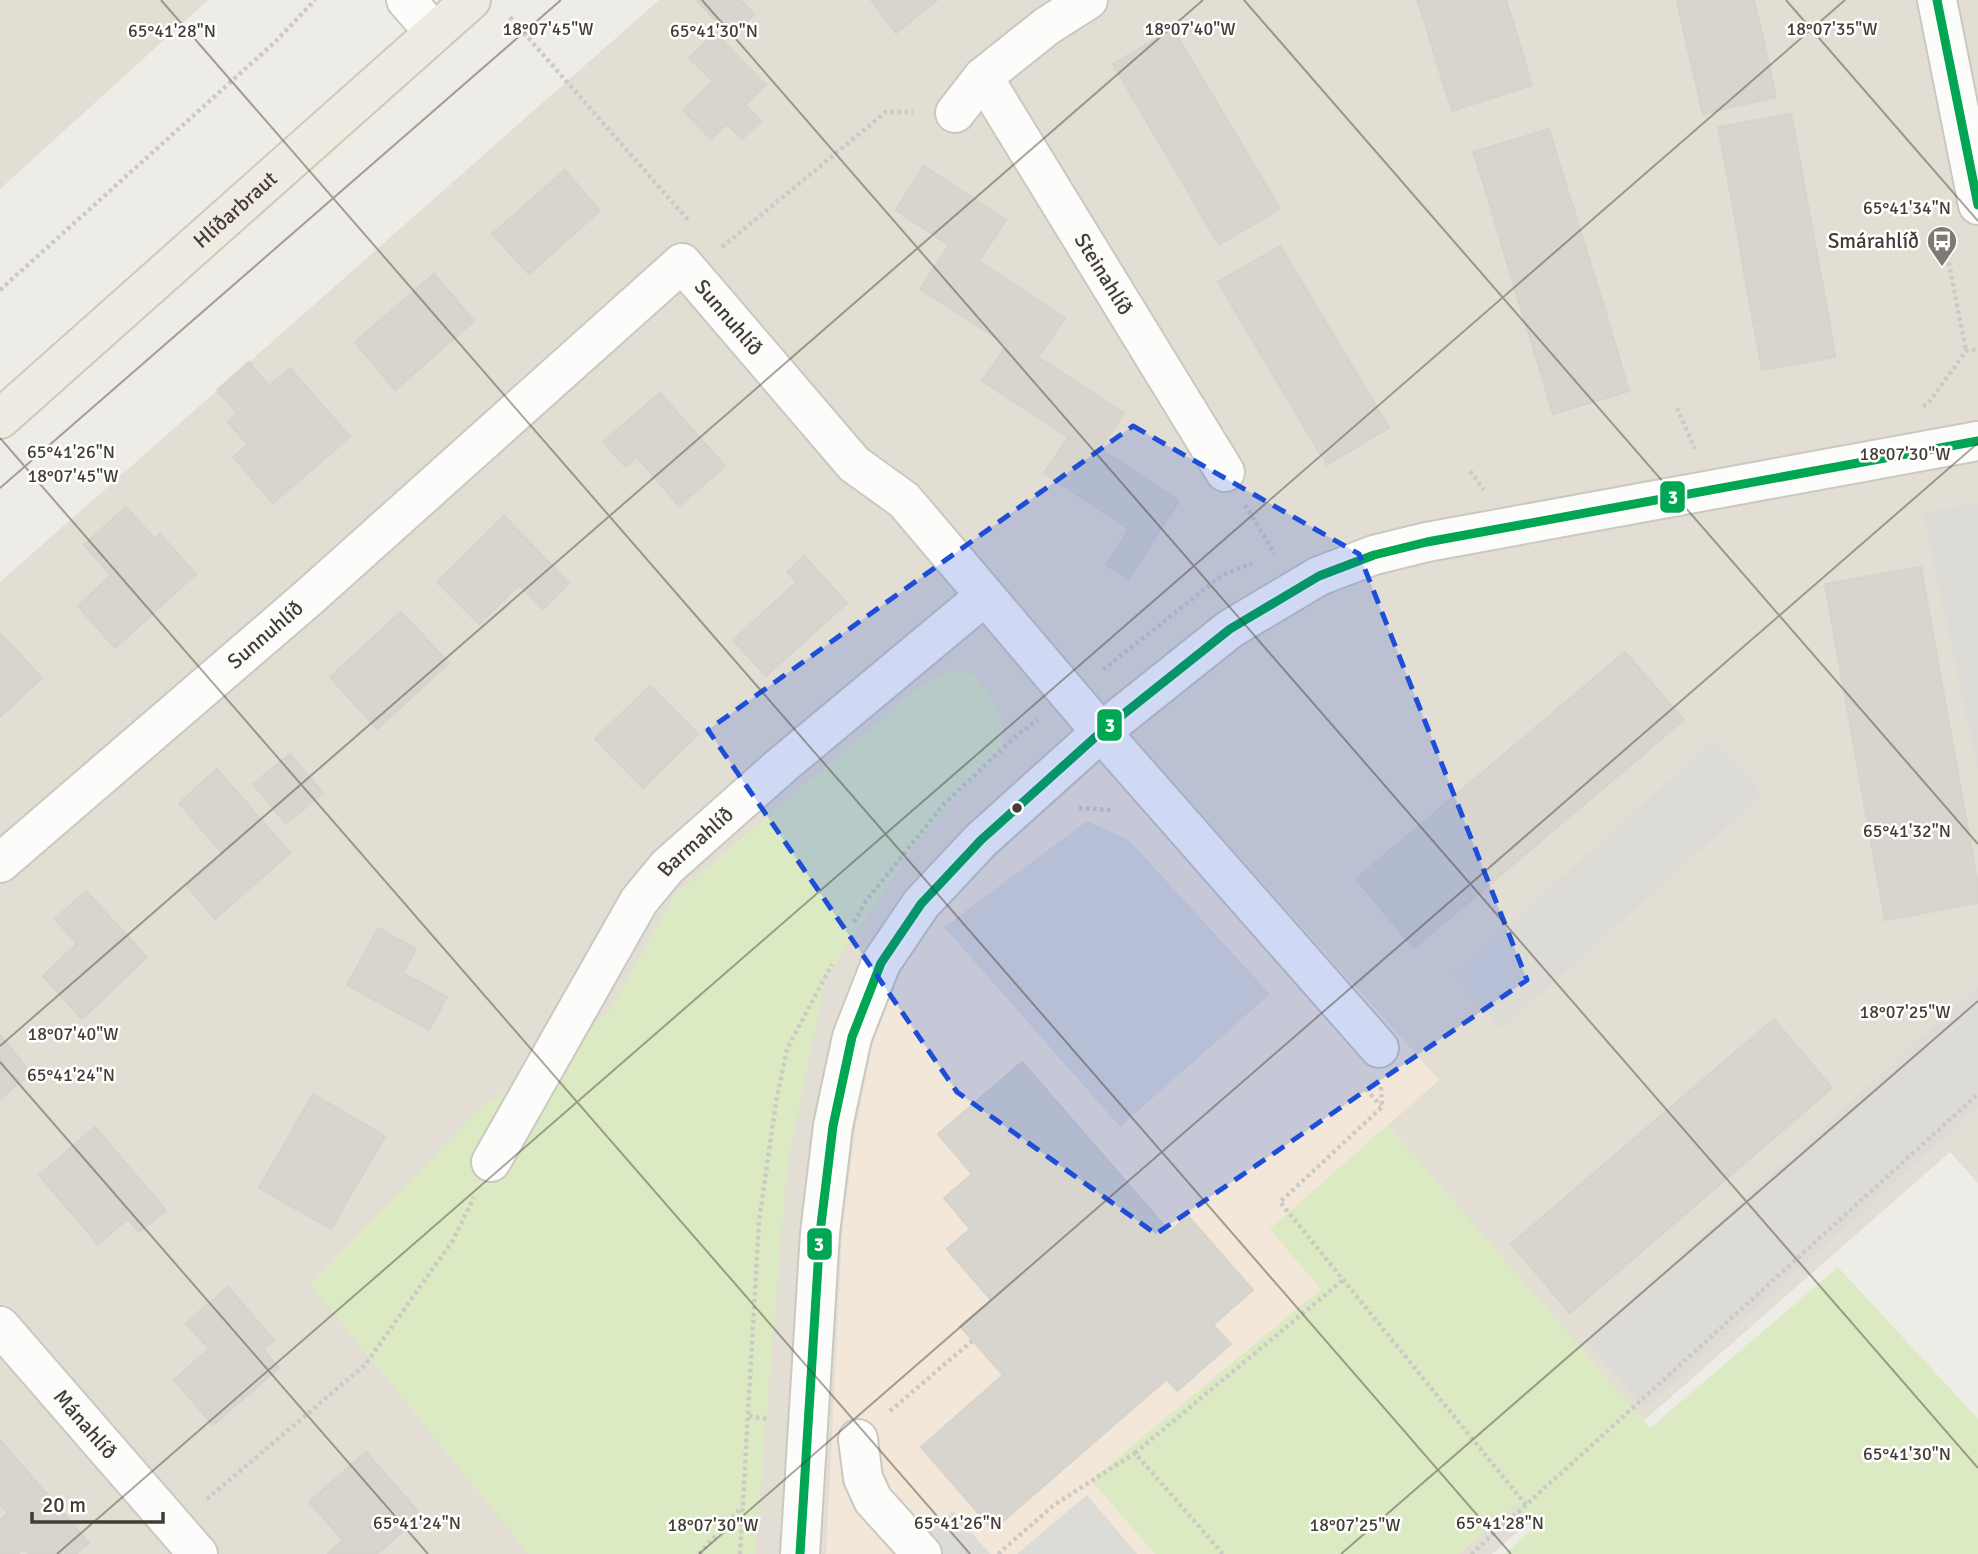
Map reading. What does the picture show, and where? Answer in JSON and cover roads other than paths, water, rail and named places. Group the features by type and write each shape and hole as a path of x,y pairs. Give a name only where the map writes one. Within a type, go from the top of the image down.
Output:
{"main road":[{"name":"Hlíðarbraut","path":"0,419 471,0"}],"street":[{"path":"406,0 434,32"},
{"path":"955,113 1040,13 1088,0"},
{"path":"1937,0 1966,86 1978,205"},
{"name":"Steinahlíð","path":"983,77 1225,472"},
{"name":"Sunnuhlíð","path":"0,863 298,607 682,263 855,464 904,500 1101,732 1379,1048"},
{"path":"800,1554 820,1233 833,1126 852,1037 881,963 921,904 981,841 1101,732 1230,629 1320,576 1374,555 1451,538 1978,442"},
{"name":"Barmahlíð","path":"491,1162 639,901 667,867 782,765 985,596"},
{"name":"Mánahlíð","path":"0,1326 186,1540"},
{"path":"858,1438 863,1478 873,1500 922,1554"}],"place":[{"name":"Smárahlíð","path":"1942,268"}]}
